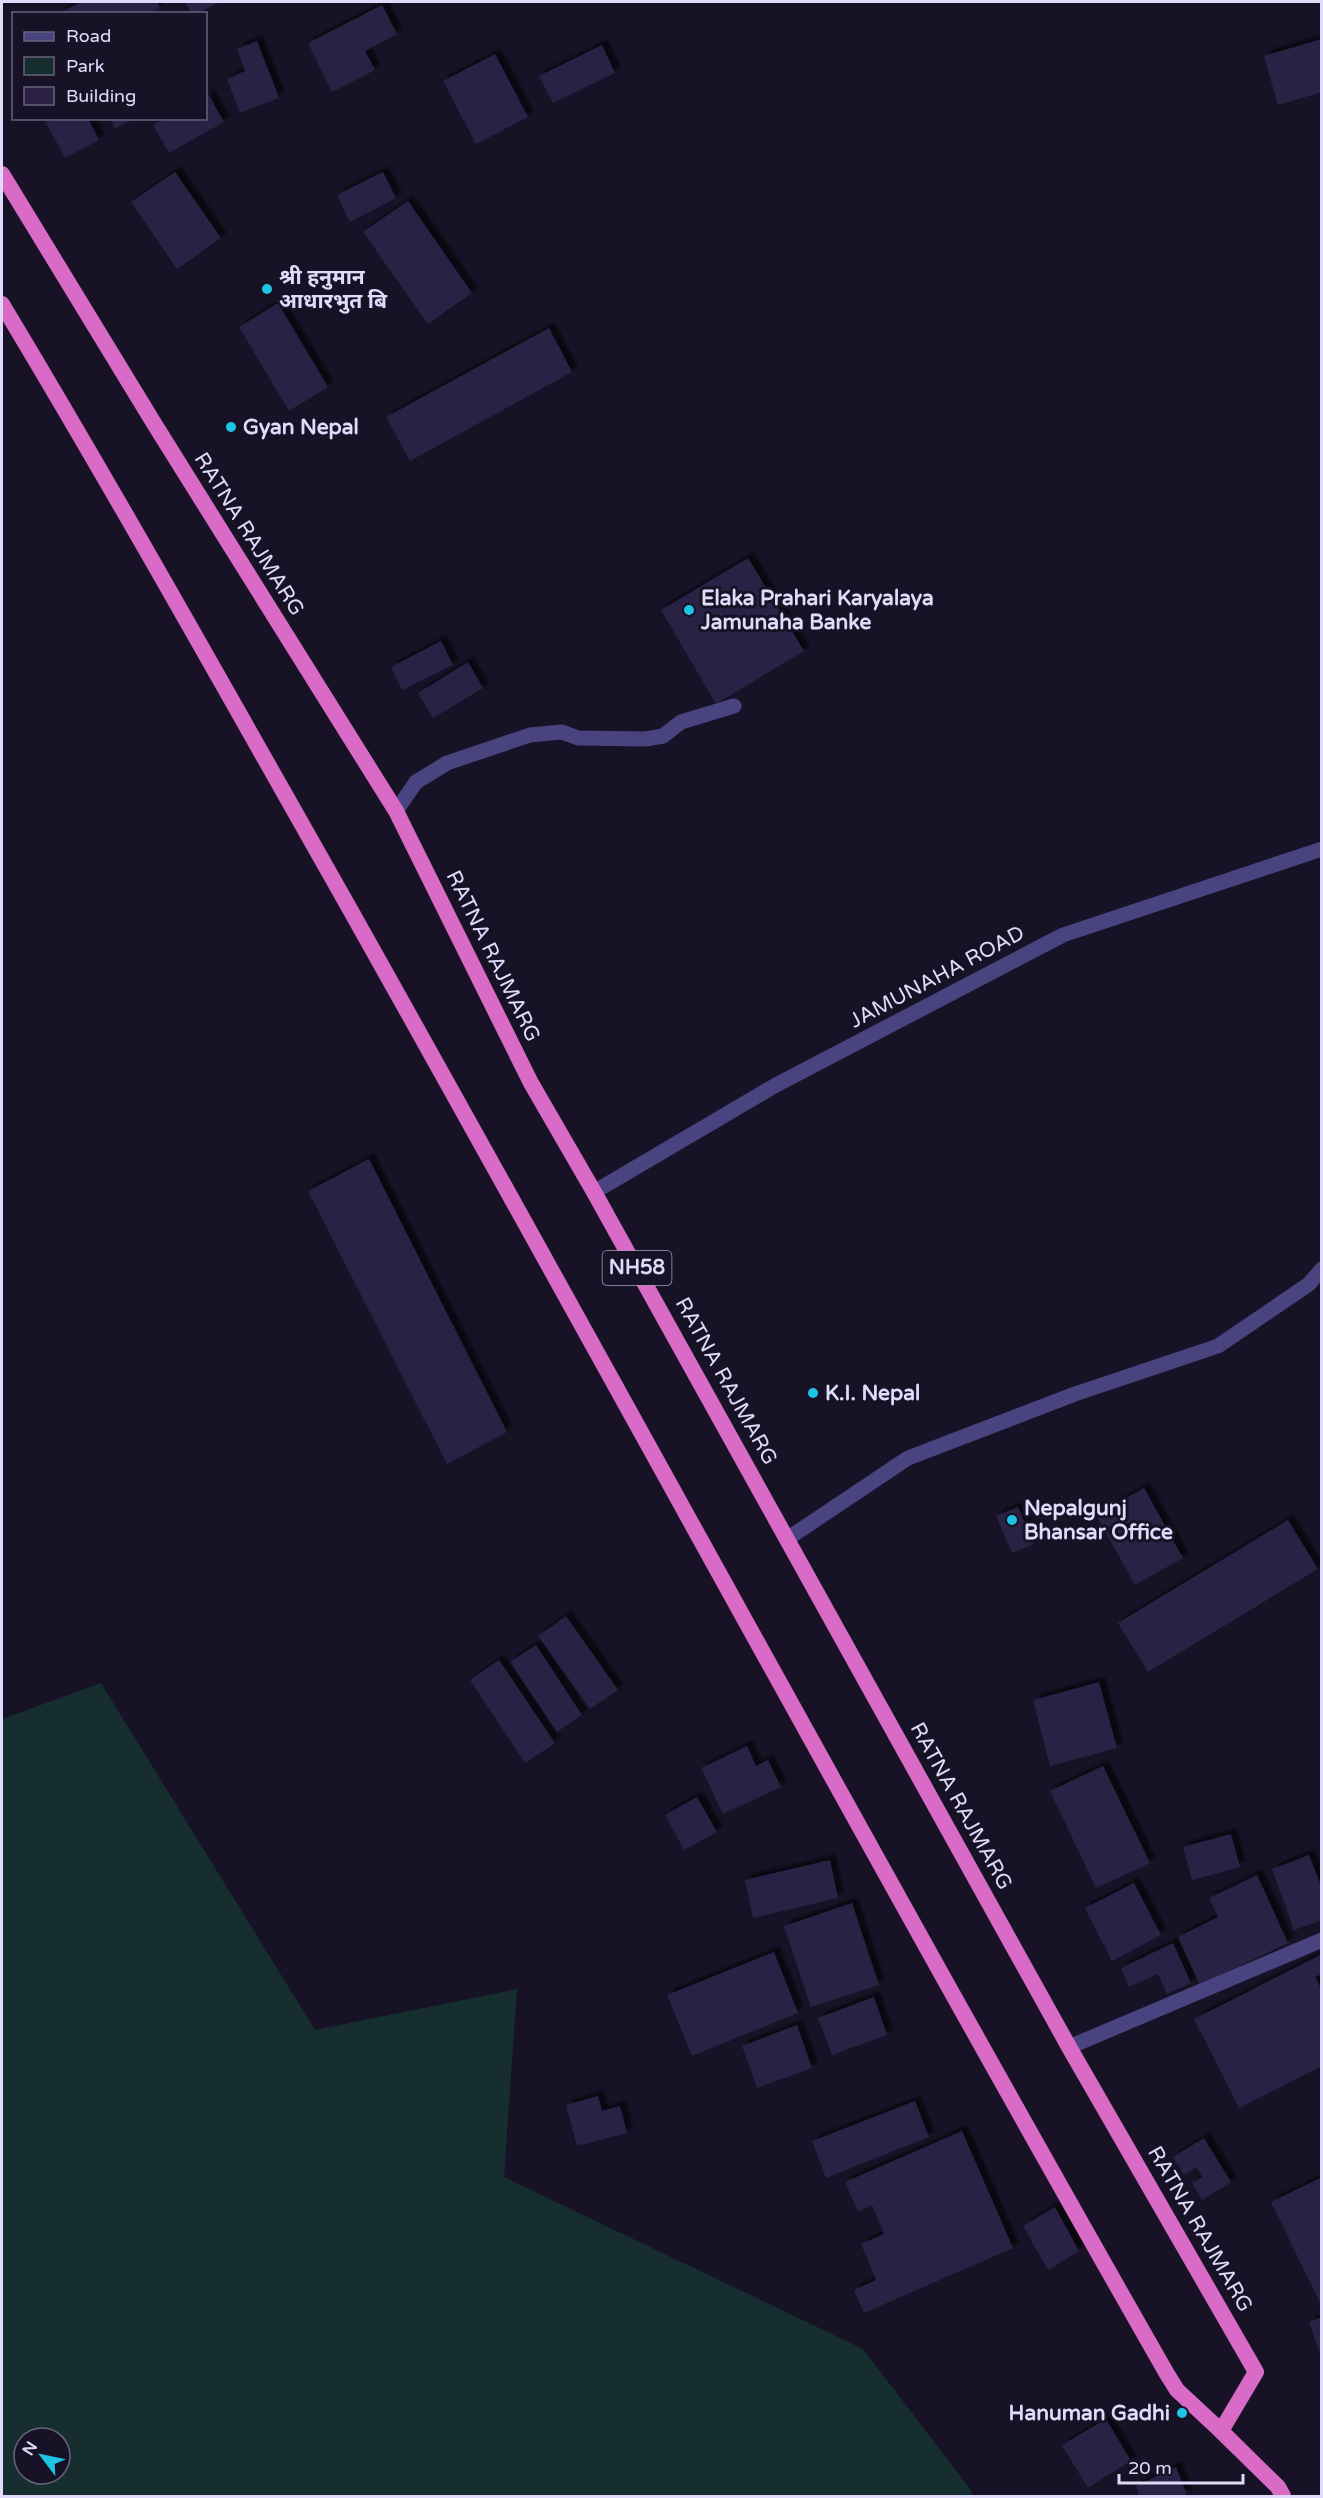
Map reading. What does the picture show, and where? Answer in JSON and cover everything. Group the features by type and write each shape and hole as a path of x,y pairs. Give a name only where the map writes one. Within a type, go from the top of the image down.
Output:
{"highway":[{"name":"RATNA RAJMARG","path":"2,174 154,425 396,811 531,1083 594,1191 1069,2047 1256,2372 1221,2431"},
{"path":"2,304 103,473 515,1203 975,2037 1155,2354 1177,2390 1221,2431 1280,2492"}],"street":[{"path":"396,811 416,782 447,763 530,735 562,732 578,738 646,739 663,736 681,722 734,706"},
{"name":"JAMUNAHA ROAD","path":"594,1191 776,1085 1063,935 1322,849"},
{"path":"787,1539 908,1458 1075,1394 1218,1346 1309,1284 1322,1269"},
{"path":"1069,2047 1322,1940"}],"green space":[{"path":"101,1683 315,2030 517,1989 504,2177 863,2349 971,2490 972,2496 2,2496 2,1719"}],"building":[{"path":"81,2 157,2 160,8 153,12 62,12"},
{"path":"185,2 219,2 201,12 191,12"},
{"path":"382,5 397,34 365,51 375,70 332,92 308,43"},
{"path":"1322,39 1322,92 1278,105 1264,56"},
{"path":"257,41 279,98 240,113 227,79 245,71 237,49"},
{"path":"602,45 615,73 553,103 539,76"},
{"path":"495,54 528,117 476,144 443,81"},
{"path":"207,94 224,122 169,153 153,125 162,120 207,120"},
{"path":"89,120 99,140 65,158 45,121"},
{"path":"111,120 131,120 115,129"},
{"path":"175,172 221,238 177,269 131,202"},
{"path":"383,172 396,198 350,222 337,195"},
{"path":"408,201 472,293 428,324 363,232"},
{"path":"278,303 328,387 289,411 239,327"},
{"path":"549,328 572,372 410,461 386,417"},
{"path":"748,558 804,651 716,704 661,610"},
{"path":"441,641 453,665 402,690 391,667"},
{"path":"468,662 483,688 433,718 418,693"},
{"path":"369,1159 507,1432 447,1464 308,1191"},
{"path":"1144,1488 1183,1558 1135,1585 1096,1515"},
{"path":"1018,1507 1034,1544 1012,1553 996,1516"},
{"path":"1288,1520 1318,1569 1148,1672 1118,1623"},
{"path":"566,1616 618,1690 590,1709 538,1636"},
{"path":"536,1645 582,1715 557,1732 510,1662"},
{"path":"499,1660 555,1743 525,1763 470,1680"},
{"path":"1099,1682 1117,1748 1050,1766 1033,1700"},
{"path":"747,1746 756,1766 768,1760 781,1787 723,1814 701,1768"},
{"path":"1103,1766 1150,1863 1096,1888 1050,1791"},
{"path":"697,1797 717,1832 684,1850 665,1815"},
{"path":"1231,1834 1240,1867 1192,1880 1183,1847"},
{"path":"1309,1855 1322,1888 1322,1920 1294,1930 1272,1869"},
{"path":"830,1860 838,1898 753,1918 745,1880"},
{"path":"1257,1875 1288,1943 1200,1985 1178,1937 1218,1917 1209,1898"},
{"path":"1134,1883 1161,1935 1112,1961 1085,1908"},
{"path":"852,1903 879,1985 811,2007 784,1926"},
{"path":"1173,1943 1191,1983 1167,1994 1158,1974 1129,1987 1121,1968"},
{"path":"774,1952 798,2013 692,2056 667,1995"},
{"path":"1322,1954 1322,1974 1315,1977 1322,1990 1322,2066 1239,2108 1194,2019"},
{"path":"874,1997 887,2035 832,2055 818,2018"},
{"path":"797,2025 812,2068 757,2088 742,2046"},
{"path":"598,2096 602,2111 620,2106 627,2133 577,2146 566,2105"},
{"path":"915,2101 929,2137 826,2178 812,2141"},
{"path":"962,2131 1013,2248 864,2313 854,2290 876,2280 861,2244 884,2234 872,2205 858,2212 845,2182"},
{"path":"1204,2138 1231,2182 1202,2200 1192,2183 1202,2177 1197,2167 1184,2175 1173,2157"},
{"path":"1322,2177 1322,2307 1271,2202"},
{"path":"1055,2207 1079,2251 1048,2270 1023,2226"},
{"path":"1322,2317 1322,2356 1321,2357 1309,2322"},
{"path":"1106,2419 1131,2461 1088,2488 1062,2445"},
{"path":"1176,2467 1187,2495 1139,2496 1136,2486"}],"place":[{"name":"श्री हनुमान आधारभुत बि","path":"267,289"},
{"name":"Gyan Nepal","path":"231,427"},
{"name":"Elaka Prahari Karyalaya Jamunaha Banke","path":"689,610"},
{"name":"K.I. Nepal","path":"813,1393"},
{"name":"Nepalgunj Bhansar Office","path":"1012,1520"},
{"name":"Hanuman Gadhi","path":"1182,2413"}]}
